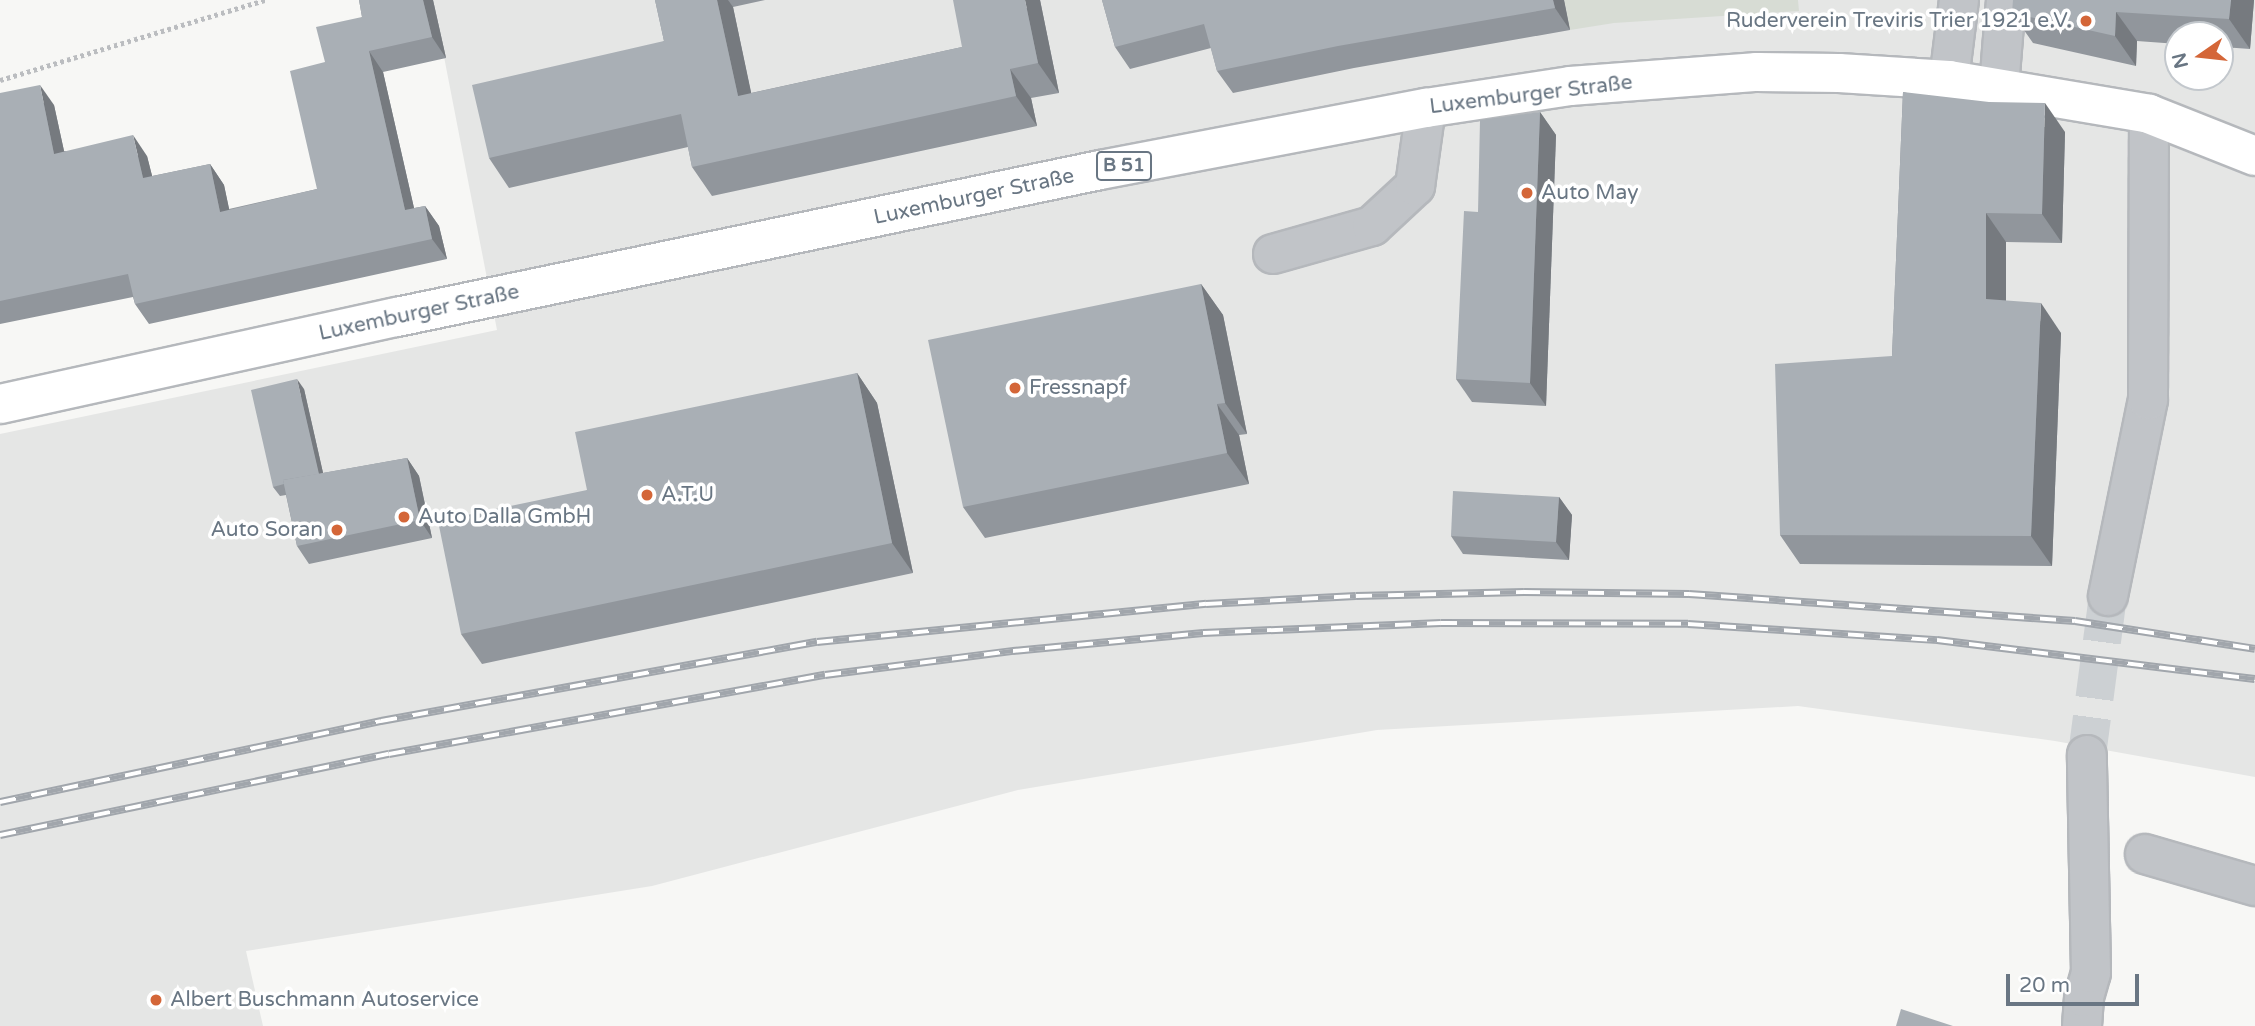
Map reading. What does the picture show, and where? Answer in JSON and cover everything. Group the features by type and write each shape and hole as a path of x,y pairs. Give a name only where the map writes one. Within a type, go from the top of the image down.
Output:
{"main road":[{"name":"Luxemburger Straße","path":"0,404 397,317 1100,170 1426,108 1570,86 1757,72 1839,73 1949,80 2149,114 2255,156"}],"street":[{"path":"1949,80 1959,0"},
{"path":"1999,87 2006,0"},
{"path":"1273,254 1372,226 1415,186 1426,108"},
{"path":"2108,596 2148,400 2149,114"},
{"path":"2082,1026 2084,997 2091,972 2087,755"},
{"path":"2144,854 2255,886"}],"path":[{"path":"0,80 265,0"}],"shaded area":[{"path":"433,0 2255,0 2255,777 2055,741 1798,706 1377,730 1018,790 652,886 246,951 263,1026 0,1026 0,434 497,330"},
{"path":"1564,0 1798,0 1799,11 1614,23 1570,30"}],"building":[{"path":"359,0 423,0 432,37 369,51 405,210 425,206 432,239 135,304 128,274 0,301 0,93 40,85 54,154 133,135 143,178 210,164 220,212 317,189 290,71 325,62 316,27 362,17"},
{"path":"655,0 717,0 738,96 962,47 953,0 1025,0 1038,63 1010,69 1016,96 692,167 681,114 489,158 472,85 664,41"},
{"path":"1102,0 1553,0 1555,8 1338,46 1217,71 1204,24 1115,47"},
{"path":"2013,0 2231,0 2229,19 2116,12 2115,36 2012,13"},
{"path":"1903,92 1989,102 2045,103 2042,214 1986,213 1986,299 2041,303 2031,536 1780,535 1775,364 1892,356"},
{"path":"1540,112 1530,383 1456,379 1464,211 1478,212 1480,120"},
{"path":"1201,284 1225,403 1217,404 1227,453 963,507 928,340"},
{"path":"857,373 892,543 461,634 438,521 587,490 575,432"},
{"path":"297,379 319,474 283,480 284,484 273,487 251,390"},
{"path":"407,458 420,520 297,546 283,480"},
{"path":"1453,491 1559,497 1556,542 1451,536"},
{"path":"1901,1009 1953,1026 1896,1026"}],"tunnel":[{"path":"2087,755 2108,596"}],"railway":[{"path":"0,802 381,721 817,642 1206,604 1356,596 1524,592 1689,594 2075,621 2255,649"},
{"path":"0,835 389,754 825,675 1013,651 1203,633 1441,623 1688,624 1937,640 2255,679"}],"place":[{"name":"Ruderverein Treviris Trier 1921 e.V.","path":"2086,21"},
{"name":"Auto May","path":"1527,193"},
{"name":"Fressnapf","path":"1015,388"},
{"name":"A.T.U","path":"647,495"},
{"name":"Auto Dalla GmbH","path":"404,517"},
{"name":"Auto Soran","path":"337,530"},
{"name":"Albert Buschmann Autoservice","path":"156,1000"}]}
